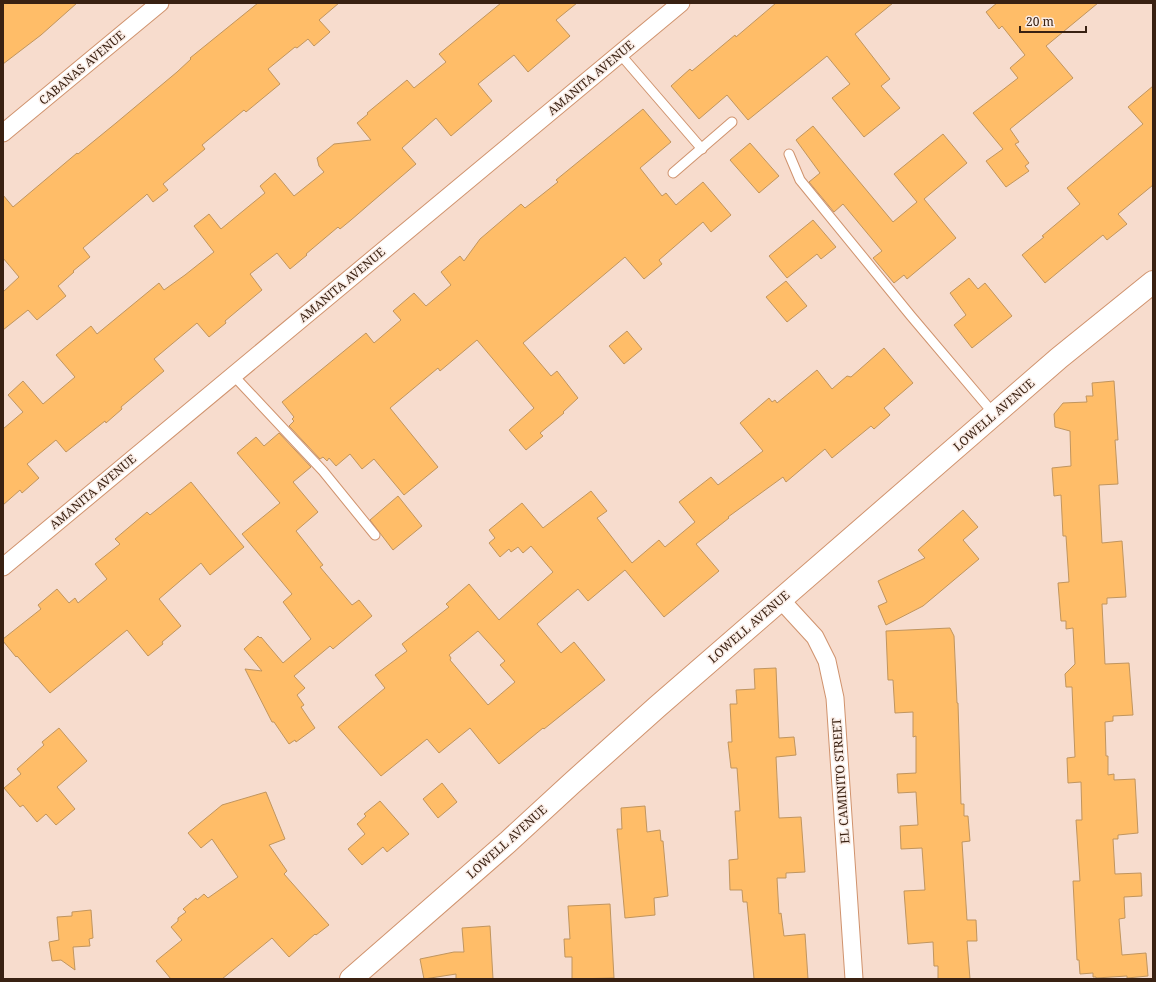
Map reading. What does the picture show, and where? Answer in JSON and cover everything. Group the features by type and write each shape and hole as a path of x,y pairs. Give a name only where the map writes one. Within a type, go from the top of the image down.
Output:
{"street":[{"name":"CABANAS AVENUE","path":"3,133 160,3"},
{"name":"AMANITA AVENUE","path":"3,567 681,3"},
{"name":"LOWELL AVENUE","path":"351,979 508,842 570,784 994,414 1059,358 1153,282"},
{"name":"EL CAMINITO STREET","path":"781,600 815,637 827,660 835,698 854,979"}],"lane":[{"path":"620,54 702,149"},
{"path":"673,173 732,122"},
{"path":"789,154 800,180 911,316 994,414"},
{"path":"233,375 323,471 375,535"}],"building":[{"path":"3,3 77,3 41,35 3,64"},
{"path":"258,3 339,3 319,20 330,32 314,46 308,39 297,48 295,47 268,69 280,84 246,112 244,110 202,145 205,149 163,184 168,190 153,202 147,194 83,248 90,257 58,286 66,296 37,320 28,310 3,330 3,292 19,277 3,258 3,195 13,207 77,153 78,154 116,123 177,72 191,59 190,58"},
{"path":"501,3 577,3 556,20 570,36 528,72 514,55 478,84 492,101 451,136 436,118 402,148 416,164 340,229 338,227 290,269 277,253 250,274 262,290 225,321 226,323 209,337 197,323 154,359 164,371 121,407 122,409 106,423 105,421 66,452 56,440 27,464 39,478 22,493 20,490 3,505 3,429 23,412 8,395 23,381 43,404 75,377 56,355 91,326 97,334 159,283 164,290 214,252 194,226 209,214 221,229 265,193 260,186 275,173 294,196 324,172 319,166 317,158 334,144 371,140 357,123 407,80 414,88 446,62 439,54"},
{"path":"776,3 893,3 855,34 890,79 881,86 900,108 864,137 832,98 850,84 827,56 748,120 727,95 699,119 671,86 690,69 692,71 735,35 736,37"},
{"path":"997,3 1098,3 1046,46 1073,78 1010,129 1019,142 1015,144 1029,163 1025,166 1029,171 1006,187 986,161 1003,149 973,113 1018,78 1010,68 1025,55 1002,26 999,29 986,12"},
{"path":"1153,86 1153,185 1118,214 1127,224 1107,240 1103,235 1045,283 1022,255 1080,204 1067,188 1143,124 1128,107"},
{"path":"643,109 671,142 640,168 662,196 666,193 676,205 703,182 731,215 711,232 703,222 659,260 662,264 644,279 625,257 523,343 551,376 557,371 578,398 563,412 564,413 540,433 543,436 526,450 509,430 534,408 477,340 440,371 438,368 390,408 438,467 404,495 374,459 362,469 350,454 336,466 329,458 327,461 323,457 320,459 289,426 294,421 292,419 294,417 282,402 366,333 374,343 401,320 393,311 414,293 426,306 451,285 441,272 460,256 464,261 480,239 521,204 525,208 558,182 556,180"},
{"path":"813,126 893,222 917,202 894,174 943,134 967,163 924,199 956,238 907,279 904,275 894,283 873,258 882,251 843,204 834,212 809,182 820,173 796,140"},
{"path":"750,143 779,176 759,193 730,160"},
{"path":"813,220 836,247 821,259 817,254 787,278 769,256"},
{"path":"969,278 978,289 985,283 1012,316 972,348 954,325 966,315 950,293"},
{"path":"786,281 807,306 787,322 766,297"},
{"path":"627,331 642,349 624,364 609,346"},
{"path":"884,348 913,383 884,408 890,415 874,429 871,426 832,458 825,449 786,482 783,477 728,517 729,518 696,544 719,571 664,617 625,570 588,601 578,589 537,624 561,653 574,642 605,680 499,764 470,728 439,753 427,739 381,776 338,727 385,688 375,675 407,651 402,644 449,607 446,604 469,584 499,620 553,572 531,546 523,553 518,547 511,552 509,549 500,557 489,543 495,538 489,530 522,503 543,528 591,491 607,511 597,518 632,563 659,540 665,547 695,522 679,502 711,477 718,485 763,451 740,423 769,398 772,402 775,400 777,403 817,370 832,389 847,376 851,377","holes":["478,631 505,661 500,665 515,682 488,705 450,660 451,658 449,655"]},
{"path":"1114,381 1118,440 1115,440 1118,484 1099,485 1102,543 1122,541 1126,597 1107,598 1107,604 1102,604 1105,664 1129,663 1133,715 1113,716 1113,721 1105,722 1106,756 1108,756 1108,775 1114,774 1114,780 1135,779 1138,833 1118,835 1118,839 1113,839 1115,874 1141,873 1142,896 1124,897 1125,918 1119,919 1122,955 1146,953 1148,976 1096,978 1093,977 1093,973 1080,974 1079,960 1077,960 1073,881 1080,881 1076,820 1082,820 1081,782 1068,783 1067,758 1075,757 1072,687 1066,687 1065,674 1075,664 1073,628 1066,629 1066,621 1061,621 1058,583 1069,582 1066,536 1063,536 1061,495 1054,496 1052,468 1071,466 1070,431 1055,427 1054,414 1063,403 1087,402 1086,396 1093,396 1092,383"},
{"path":"279,433 311,467 293,482 318,512 296,531 323,565 320,567 352,605 359,600 372,616 333,649 330,646 294,676 305,688 297,695 304,705 301,707 315,728 296,742 295,740 289,744 274,722 272,722 245,669 262,671 244,649 258,636 260,638 261,637 283,663 311,639 283,602 292,594 242,534 280,503 237,453 256,437 264,446"},
{"path":"191,482 244,547 210,575 201,563 159,599 181,626 162,642 163,644 148,656 127,630 50,693 17,656 16,657 3,639 41,609 38,605 57,589 69,603 75,598 78,603 107,579 95,564 120,544 115,539 147,512 150,515"},
{"path":"398,496 422,526 393,550 370,520"},
{"path":"963,510 978,527 963,540 979,559 923,606 886,625 878,606 887,602 878,581 925,558 918,550"},
{"path":"950,628 954,636 958,703 961,804 964,804 964,816 968,816 970,841 962,842 967,920 976,920 977,941 967,941 970,979 938,979 938,966 934,966 933,942 908,944 904,891 925,890 922,848 901,849 900,826 918,825 916,792 898,793 897,774 916,773 916,736 913,737 913,712 895,713 893,680 888,680 886,631"},
{"path":"776,668 779,738 794,737 796,755 776,757 779,818 801,817 805,872 786,873 786,878 777,878 779,914 781,913 784,936 805,934 808,979 754,979 747,902 743,902 742,890 730,890 729,860 738,859 735,811 740,811 737,768 731,768 728,742 732,742 730,704 737,704 736,690 755,689 754,669"},
{"path":"59,728 87,761 57,787 75,809 56,825 46,814 37,822 23,805 20,807 4,788 21,774 17,769 44,745 42,742"},
{"path":"442,783 457,802 438,818 423,799"},
{"path":"266,792 285,839 269,845 287,871 284,874 329,925 316,935 315,934 289,957 272,938 222,979 171,979 156,961 182,940 171,927 178,921 178,918 186,912 183,909 196,898 197,900 204,894 208,898 238,877 212,839 201,848 188,833 222,805"},
{"path":"380,801 409,834 387,852 383,847 362,865 348,849 365,834 357,824 366,816 364,814"},
{"path":"645,806 647,832 660,830 661,841 663,841 668,896 654,898 655,915 625,918 617,829 622,829 621,808"},
{"path":"610,904 614,978 572,979 572,957 565,957 564,939 570,939 568,906"},
{"path":"91,910 93,938 89,939 90,946 73,947 75,970 61,960 52,961 49,942 59,940 57,917 72,916 72,912"},
{"path":"490,926 493,979 456,979 456,974 424,979 420,959 454,952 464,952 462,928"}]}
